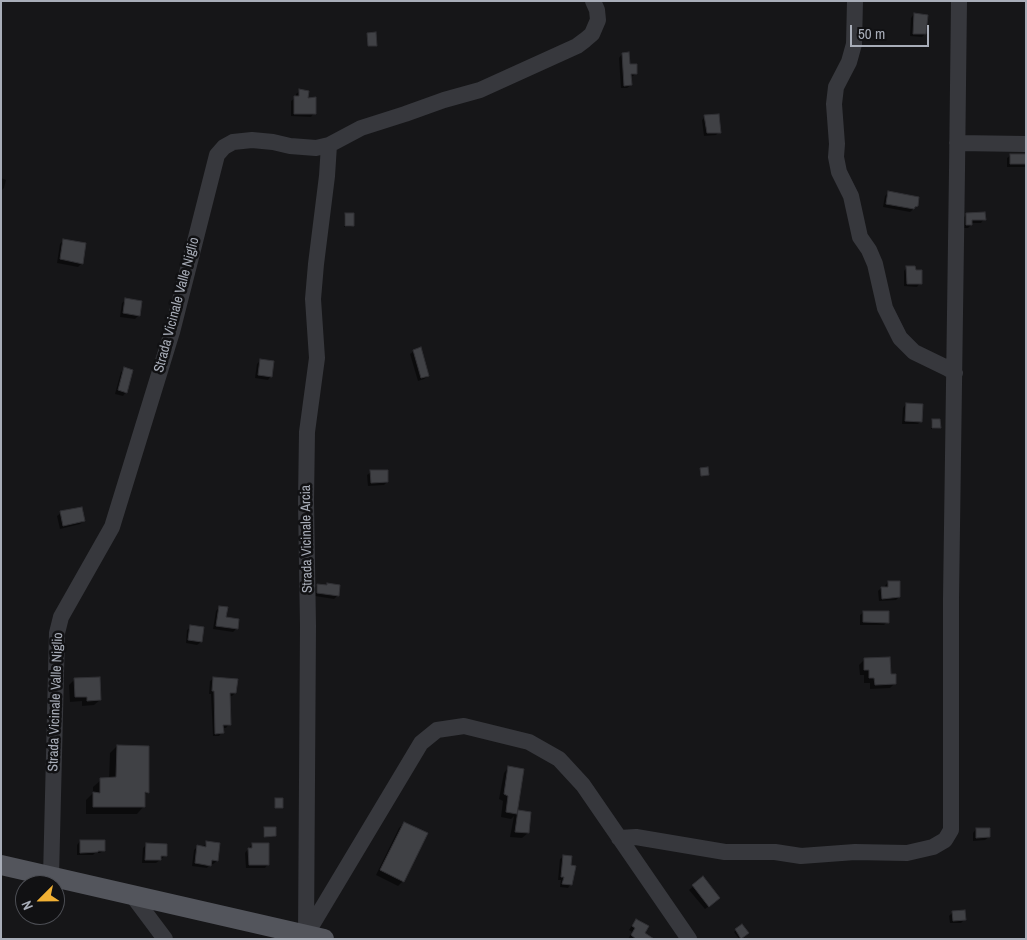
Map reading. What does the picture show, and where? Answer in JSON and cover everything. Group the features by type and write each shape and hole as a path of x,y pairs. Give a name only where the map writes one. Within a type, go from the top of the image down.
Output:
{"main road":[{"path":"1,864 44,875"},
{"path":"65,880 315,937"}],"street":[{"name":"Strada Vicinale Valle Niglio","path":"52,875 57,633 61,617 112,527 172,332 217,155 224,147 233,142 252,140 316,148 329,145 361,128 480,90 577,46 592,34 596,27 598,20 597,10 593,1"},
{"path":"855,1 854,44 849,62 836,87 834,104 837,144 836,158 839,172 851,196 860,237 869,250 875,264 885,308 900,338 914,352 954,373"},
{"path":"619,838 636,837 725,852 775,852 801,856 855,852 907,853 933,848 945,840 950,830 958,1"},
{"path":"957,143 1026,144"},
{"name":"Strada Vicinale Arcia","path":"315,937 306,501 307,432 317,358 313,299 329,145"},
{"path":"315,937 421,743 437,730 464,726 529,742 559,758 583,785 689,939"},
{"path":"132,895 165,939"}],"building":[{"path":"914,13 928,15 926,34 913,34"},
{"path":"376,32 377,46 368,46 367,33"},
{"path":"629,52 630,64 637,64 637,74 631,74 632,85 624,86 622,53"},
{"path":"299,89 309,91 308,98 316,97 316,114 294,114 294,96 299,96"},
{"path":"719,114 721,133 707,133 704,115"},
{"path":"1010,154 1026,154 1026,164 1010,164"},
{"path":"888,191 919,197 918,206 914,209 886,204"},
{"path":"985,212 986,220 972,220 972,225 966,225 966,213"},
{"path":"345,213 354,213 354,226 345,226"},
{"path":"63,239 86,243 83,264 60,259"},
{"path":"906,266 915,266 916,270 922,270 922,284 907,284"},
{"path":"125,298 142,301 140,316 123,313"},
{"path":"421,347 429,376 421,378 413,350"},
{"path":"260,359 274,361 272,377 258,375"},
{"path":"124,367 133,370 127,393 118,390"},
{"path":"906,403 923,404 922,422 905,421"},
{"path":"932,419 940,419 941,428 932,428"},
{"path":"708,467 709,475 701,476 700,468"},
{"path":"370,470 388,470 388,482 371,483"},
{"path":"82,507 85,521 63,526 60,511"},
{"path":"888,581 900,581 900,597 882,599 881,587 888,587"},
{"path":"327,583 340,585 339,596 317,593 317,584 327,585"},
{"path":"219,606 228,607 226,617 239,619 238,629 216,626"},
{"path":"863,611 889,611 889,623 863,622"},
{"path":"190,625 204,627 202,642 188,640"},
{"path":"890,657 891,674 896,674 896,684 875,685 874,678 869,678 869,670 864,670 864,658"},
{"path":"100,677 101,700 87,701 87,697 75,697 74,678"},
{"path":"213,677 238,679 236,693 230,693 231,725 223,725 224,733 215,734"},
{"path":"117,745 149,746 149,793 145,792 145,807 93,807 93,792 100,793 100,778 116,777"},
{"path":"508,766 524,769 517,814 506,812 508,796 504,794"},
{"path":"275,798 283,798 283,808 275,808"},
{"path":"518,810 531,812 529,833 515,832"},
{"path":"404,822 428,833 404,882 380,870"},
{"path":"264,827 276,827 276,836 264,837"},
{"path":"976,828 990,828 990,837 976,838"},
{"path":"80,840 105,840 105,851 80,853"},
{"path":"206,841 220,843 218,861 212,860 211,866 195,863 197,845 206,847"},
{"path":"146,843 167,844 167,856 161,856 161,860 145,860"},
{"path":"252,843 269,843 269,865 249,865 248,848 252,848"},
{"path":"563,855 572,856 571,865 576,866 572,885 562,884 564,877 561,877"},
{"path":"703,876 720,898 709,907 692,885"},
{"path":"965,910 966,920 953,921 952,911"},
{"path":"636,919 649,926 645,933 654,939 636,939 631,935 635,928 632,926"},
{"path":"742,924 749,933 741,939 735,929"}]}
